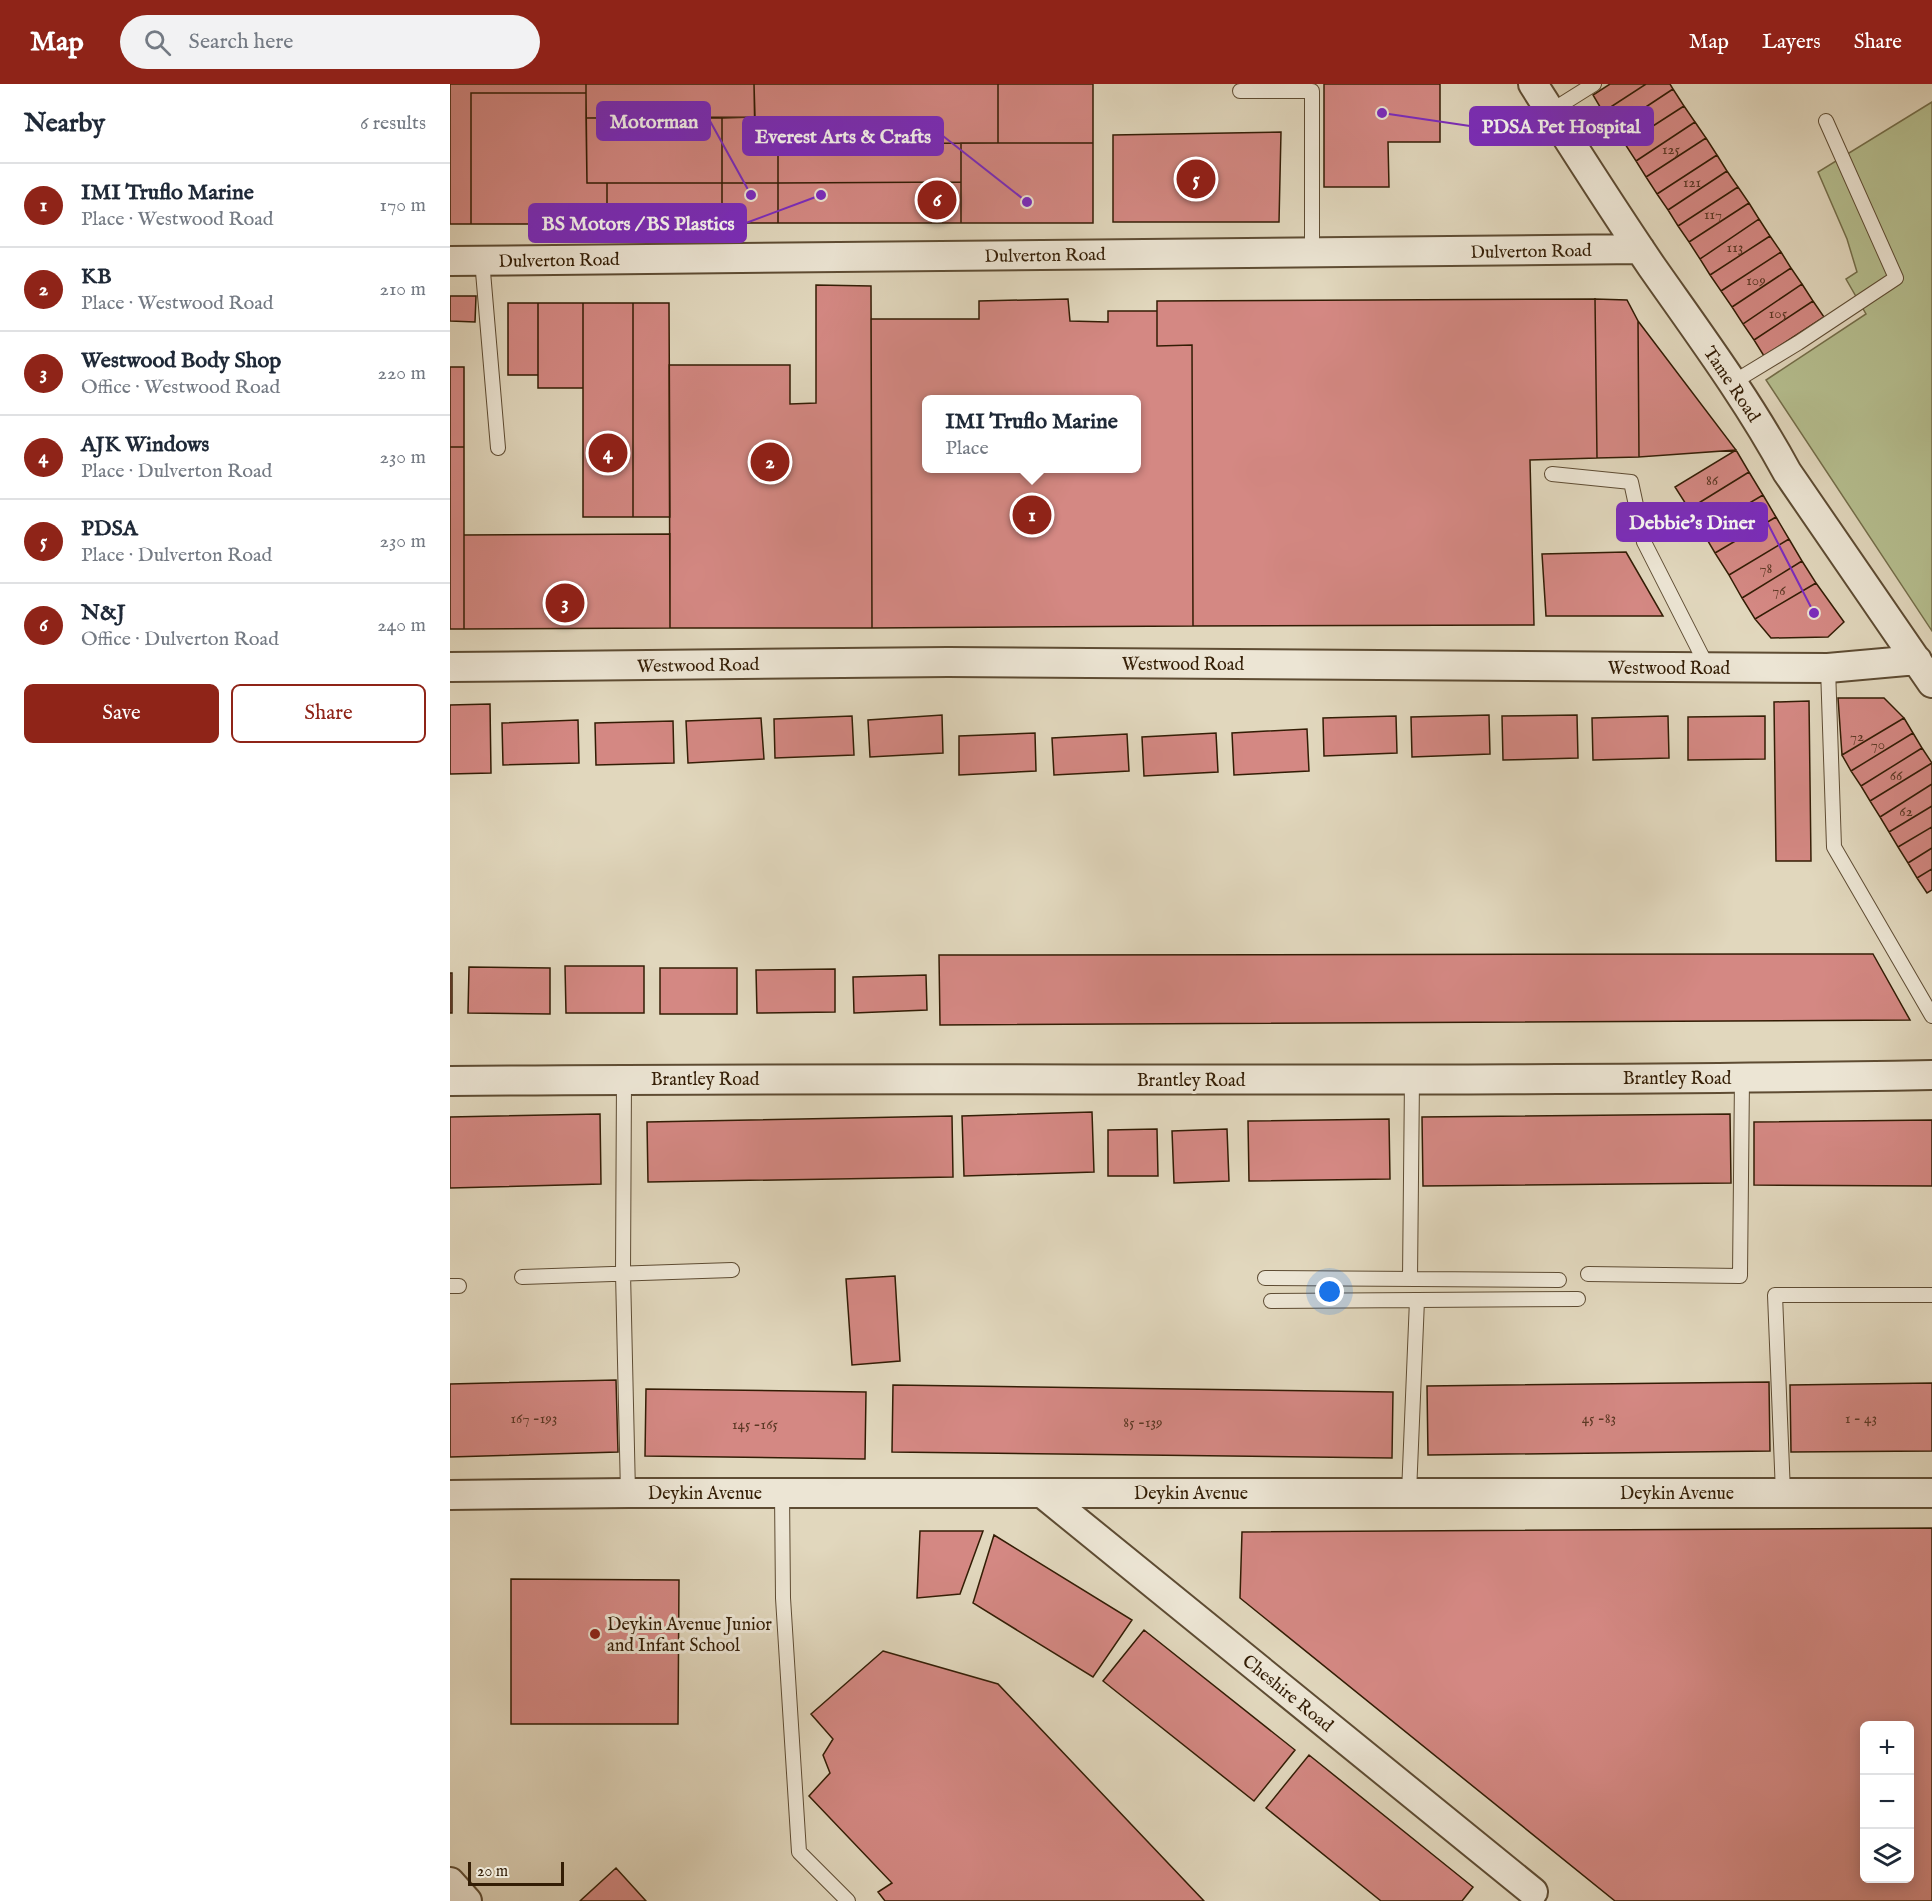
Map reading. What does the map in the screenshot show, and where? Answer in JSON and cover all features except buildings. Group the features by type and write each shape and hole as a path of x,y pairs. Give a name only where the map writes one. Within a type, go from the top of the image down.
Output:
{"street":[{"name":"Tame Road","path":"1533,84 1640,249 1732,383 1787,472 1924,671"},
{"name":"Dulverton Road","path":"450,261 1640,249"},
{"name":"Westwood Road","path":"450,667 948,662 1828,668 1924,671"},
{"name":"Brantley Road","path":"450,1081 1742,1078 1932,1075"},
{"name":"Deykin Avenue","path":"450,1495 782,1492 1932,1492"},
{"name":"Cheshire Road","path":"1042,1493 1529,1897"},
{"path":"450,1882 468,1901"}],"lane":[{"path":"1551,111 1594,84"},
{"path":"1240,91 1312,91 1312,253"},
{"path":"1732,383 1798,343 1896,278 1826,121"},
{"path":"482,261 498,448"},
{"path":"1552,474 1631,482 1644,542 1708,668"},
{"path":"1828,668 1834,847 1932,1016"},
{"path":"1410,1279 1412,1078"},
{"path":"1588,1275 1740,1276 1742,1078"},
{"path":"624,1079 624,1273 628,1493"},
{"path":"522,1277 732,1270"},
{"path":"1265,1278 1559,1280"},
{"path":"1783,1492 1775,1295 1932,1295"},
{"path":"1271,1300 1578,1299"},
{"path":"1409,1493 1417,1300"},
{"path":"782,1492 783,1598 799,1852 848,1901"}],"green space":[{"path":"1932,102 1932,631 1766,380 1866,314 1846,279 1857,272 1847,239 1818,172"}],"place":[{"name":"PDSA Pet Hospital","path":"1382,113"},
{"name":"PDSA","path":"1196,179"},
{"name":"Motorman","path":"751,195"},
{"name":"BS Motors / BS Plastics","path":"821,195"},
{"name":"N&J","path":"937,200"},
{"name":"Everest Arts & Crafts","path":"1027,202"},
{"name":"AJK Windows","path":"608,453"},
{"name":"KB","path":"770,462"},
{"name":"IMI Truflo Marine","path":"1032,515"},
{"name":"Westwood Body Shop","path":"565,603"},
{"name":"Debbie's Diner","path":"1814,613"},
{"name":"Deykin Avenue Junior and Infant School","path":"595,1634"}]}
